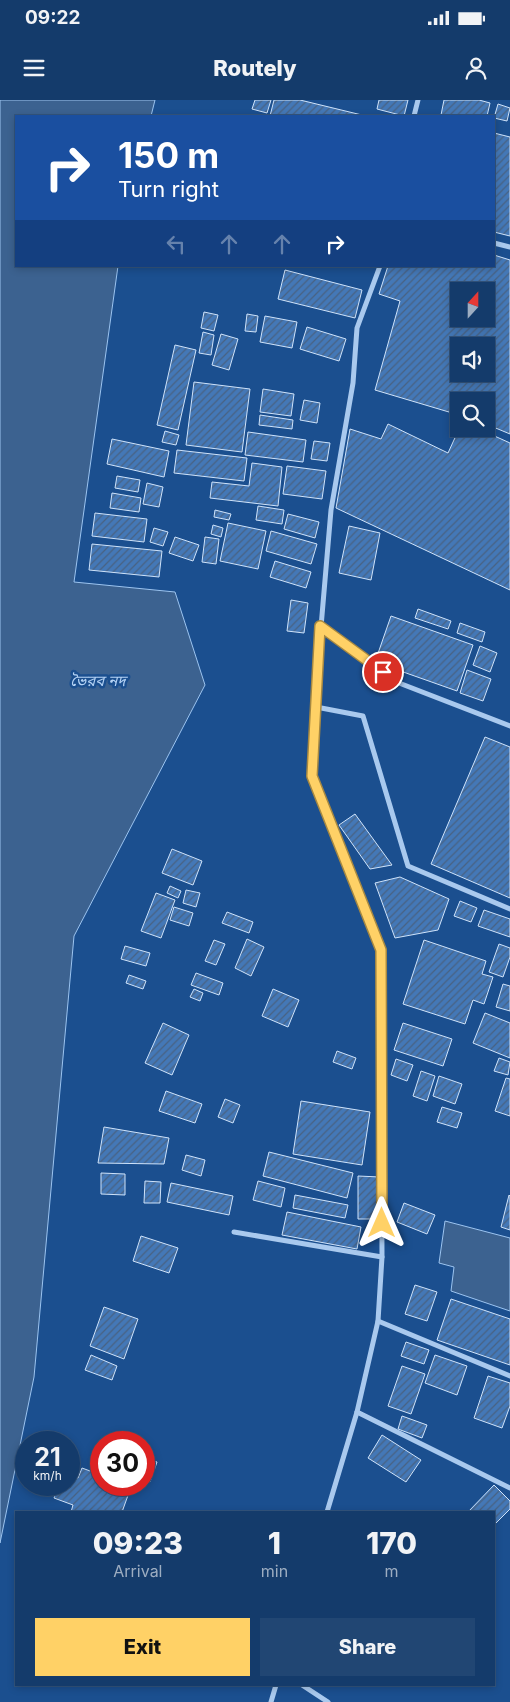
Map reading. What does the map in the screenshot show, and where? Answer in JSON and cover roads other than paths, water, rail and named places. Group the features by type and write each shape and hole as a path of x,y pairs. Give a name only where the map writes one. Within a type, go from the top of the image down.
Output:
{"street":[{"path":"414,115 418,100"},
{"path":"495,244 510,247"},
{"path":"327,1511 356,1412 378,1320 382,1257 381,950 312,776 320,626 331,510 352,383 357,328 380,267"},
{"path":"320,626 399,683 510,726"},
{"path":"316,707 363,716 408,866 510,909"},
{"path":"234,1232 382,1257"},
{"path":"378,1320 510,1376"},
{"path":"356,1412 510,1488"},
{"path":"271,1702 276,1686"},
{"path":"304,1686 328,1702"}],"water":[{"name":"ভৈরব নদ","path":"0,100 155,100 151,115 15,115 15,267 118,267 74,582 175,592 205,685 74,936 34,1377 23,1431 15,1431 15,1470 0,1543"},
{"path":"445,1221 510,1238 510,1311 451,1291 454,1267 439,1263"}]}
